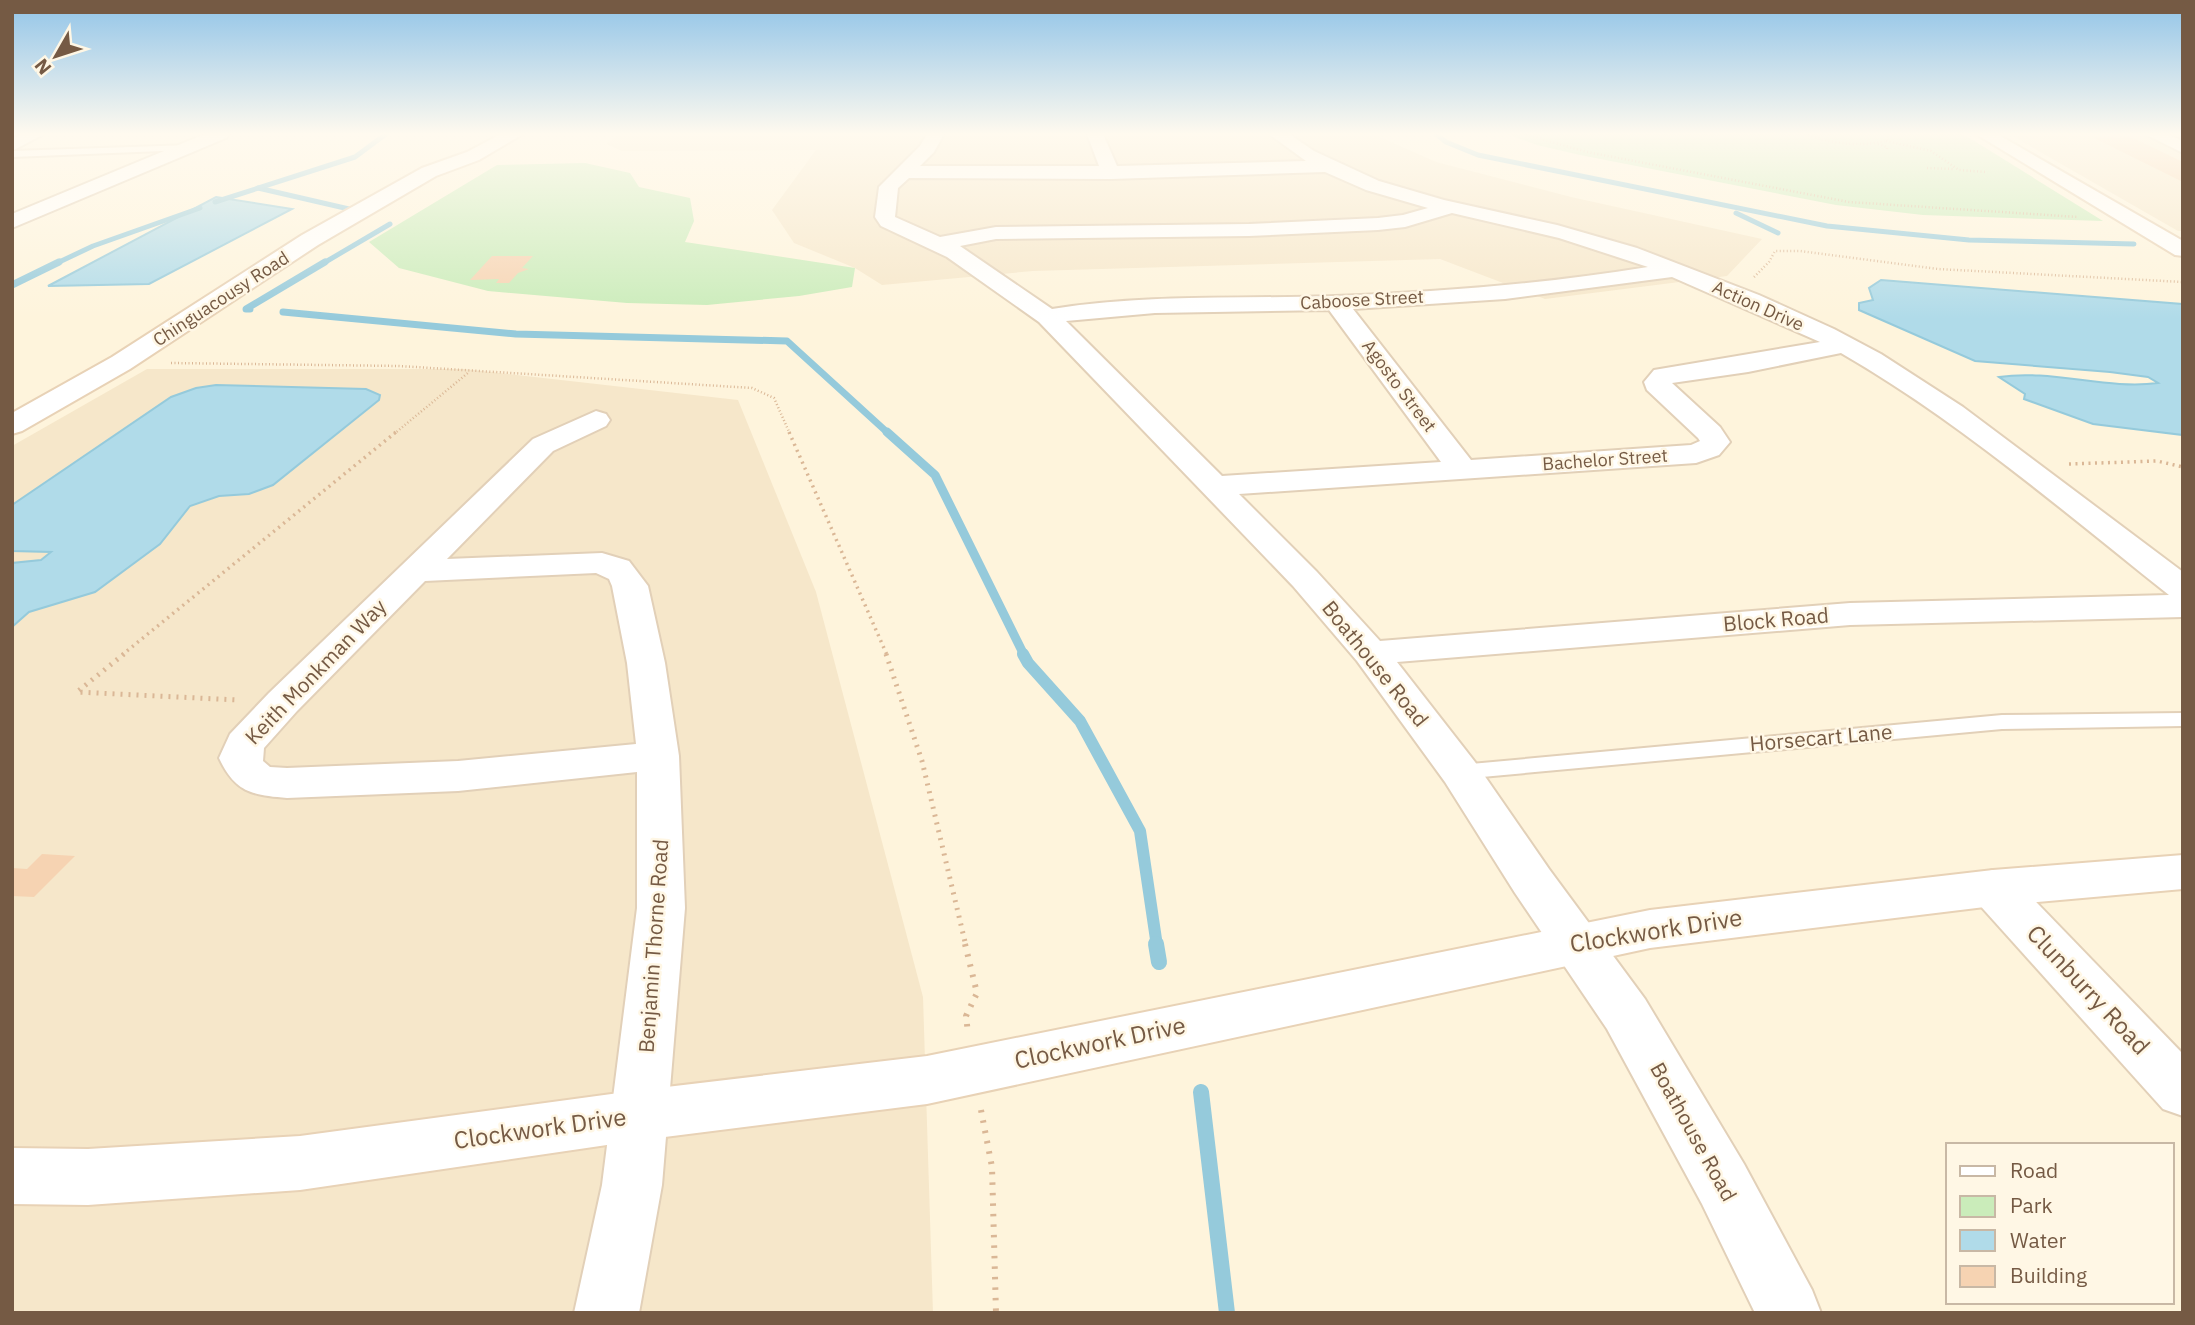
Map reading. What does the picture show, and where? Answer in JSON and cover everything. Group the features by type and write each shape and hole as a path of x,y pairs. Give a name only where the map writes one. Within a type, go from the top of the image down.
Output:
{"street":[{"path":"12,222 73,196"},
{"name":"Chinguacousy Road","path":"12,425 121,363 310,240 387,196"},
{"name":"Boathouse Road","path":"888,196 885,217 898,228 939,244 995,277 1048,317 1216,486 1305,579 1370,653 1460,772 1626,1014 1723,1184 1789,1313"},
{"name":"Action Drive","path":"1413,196 1582,238 1674,270 1844,345 1972,425 2183,589"},
{"path":"2091,196 2183,250"},
{"path":"939,244 996,233 1249,230 1386,224 1454,207"},
{"name":"Caboose Street","path":"1048,317 1106,307 1336,303 1531,289 1674,270"},
{"name":"Agosto Street","path":"1336,303 1463,470"},
{"name":"Bachelor Street","path":"1216,486 1696,454 1708,449 1714,442 1710,433 1661,390 1658,382 1663,376 1748,364 1844,345"},
{"name":"Keith Monkman Way","path":"596,420 543,445 251,736 240,758 247,773 262,781 346,782 458,776 659,757"},
{"name":"Benjamin Thorne Road","path":"414,571 596,563 614,565 626,574 630,586 646,663 659,757 661,908 641,1115 630,1195 606,1313"},
{"name":"Block Road","path":"1370,653 1876,613 2183,607"},
{"name":"Clockwork Drive","path":"12,1176 88,1177 300,1163 641,1115 927,1080 1577,943 1689,924 1993,888 2183,872"},
{"name":"Clunburry Road","path":"1993,888 2183,1092"}],"lane":[{"name":"Horsecart Lane","path":"1460,772 2002,722 2183,719"}],"path":[{"path":"1817,196 1849,202 2081,218"},
{"path":"1752,279 1769,262 1774,251 1800,251 1938,269 2183,282"},
{"path":"121,363 311,363 725,385 766,393 779,405 880,634 922,761 976,993 966,1016 992,1167 996,1313"},
{"path":"242,700 77,691 469,372"},
{"path":"2067,464 2157,461 2183,467"}],"shaded area":[{"path":"782,196 1566,196 1762,239 1727,276 1545,299 1440,259 1033,271 882,285 855,268 794,243 772,210"},
{"path":"2117,196 2183,196 2183,231 2178,231"},
{"path":"147,369 464,369 738,400 816,592 923,997 933,1313 12,1313 12,446"}],"green space":[{"path":"446,196 680,196 690,198 694,221 685,242 855,268 852,287 799,296 707,305 627,303 488,291 399,268 369,242"},
{"path":"1789,196 2063,196 2103,221 1923,215 1836,205"}],"water":[{"path":"216,197 292,209 149,284 48,286"},
{"path":"1881,280 2182,304 2183,435 2093,424 2024,399 2025,394 1999,377 2019,375 2119,384 2158,383 2148,377 2110,372 1975,361 1859,310 1859,303 1873,300 1869,288"},
{"path":"216,385 366,389 380,395 379,400 273,485 249,494 219,496 190,506 160,544 95,592 29,612 12,627 12,563 41,560 51,552 12,551 12,505 171,397 196,388"}],"building":[{"path":"492,256 533,256 522,268 529,269 518,273 509,283 496,283 499,279 470,280"},
{"path":"42,854 75,856 34,897 12,896 12,868 27,869"}],"waterway":[{"path":"215,202 234,196"},
{"path":"292,196 362,212"},
{"path":"1679,196 1827,226 1969,240 2134,244"},
{"path":"55,264 93,246 200,208"},
{"path":"1736,213 1778,233"},
{"path":"322,264 390,224"},
{"path":"12,285 59,262"},
{"path":"250,309 246,309 325,262"},
{"path":"283,312 516,334 787,341 889,434"},
{"path":"887,432 935,475 1024,655"},
{"path":"1023,654 1080,721 1140,831 1157,946"},
{"path":"1156,944 1159,962"},
{"path":"1201,1092 1227,1313"}]}
